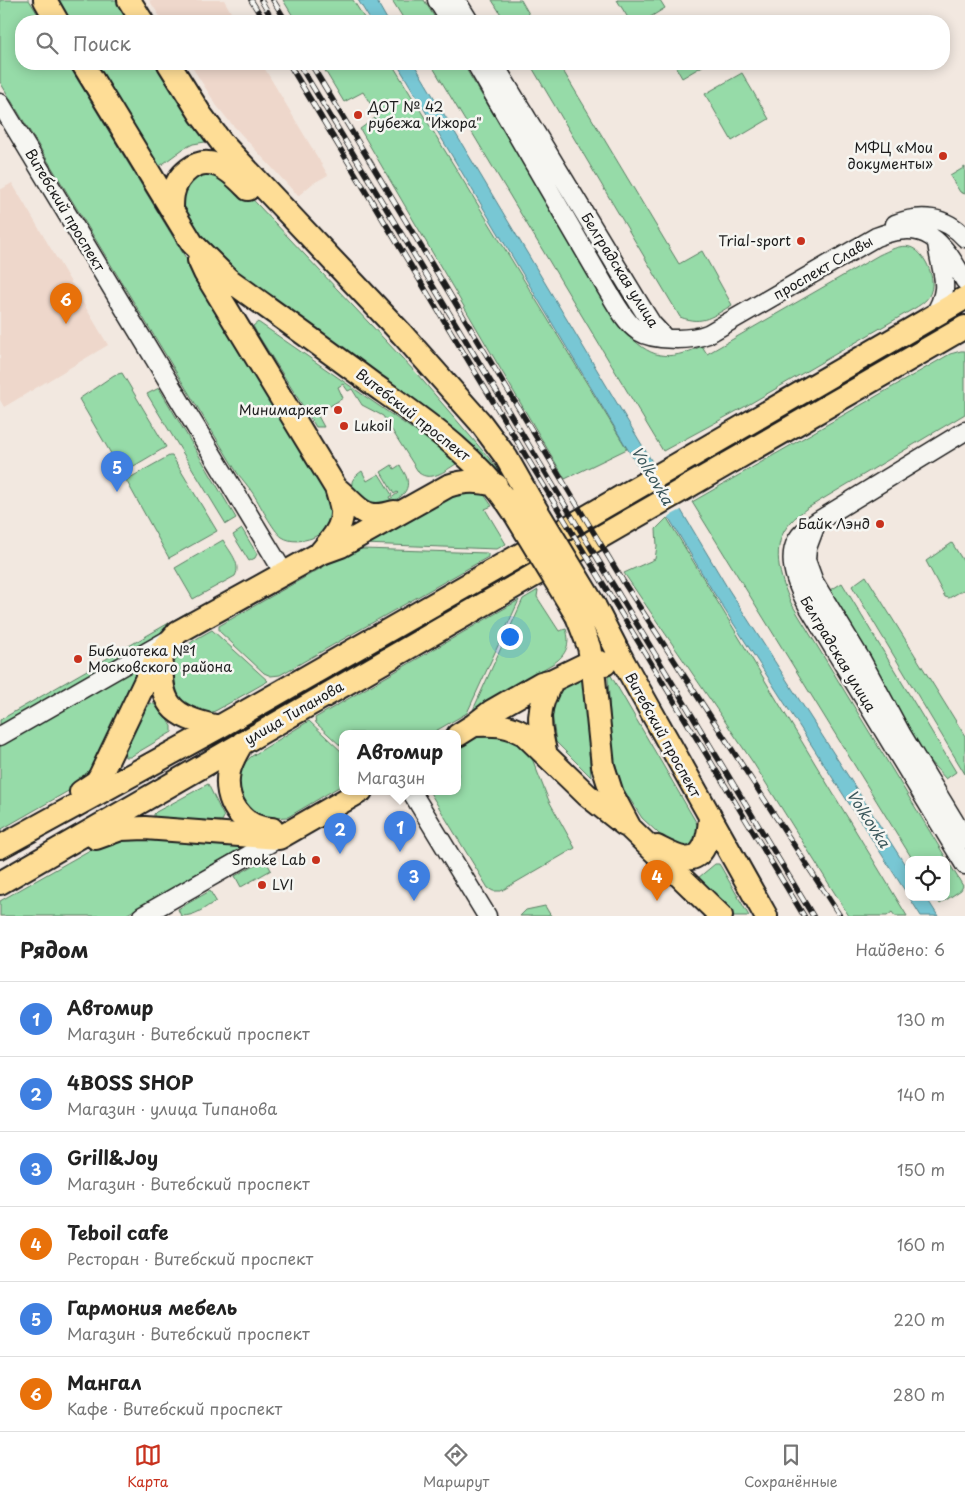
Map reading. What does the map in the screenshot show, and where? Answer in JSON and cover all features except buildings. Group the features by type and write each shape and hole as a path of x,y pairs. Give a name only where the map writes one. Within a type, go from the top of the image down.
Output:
{"main road":[{"path":"45,0 54,15"},
{"path":"129,0 138,15"},
{"name":"Витебский проспект","path":"87,70 192,243 228,279 439,431 471,459 496,485 522,506"},
{"name":"Витебский проспект","path":"173,70 201,115 222,143 402,334 480,422 506,458 522,506 585,610 624,663 766,916"},
{"path":"172,210 173,194 182,173 200,164 214,164 227,170 262,204 292,218"},
{"path":"192,243 205,273 336,488 342,511 341,523 336,534 319,554"},
{"path":"933,317 965,298"},
{"name":"улица Типанова","path":"0,847 33,827 219,727 933,317"},
{"path":"955,338 965,327"},
{"name":"улица Типанова","path":"0,883 686,488 955,338"},
{"path":"33,827 43,813 88,788 100,776 155,661 167,642 284,573 319,554 341,546 448,486 460,481 496,485"},
{"path":"336,488 350,498 358,509 372,516 385,515 407,508"},
{"name":"Витебский проспект","path":"585,610 603,766 612,794 638,835 721,916"},
{"path":"167,642 162,688 171,705 185,717 219,727"},
{"path":"466,730 492,711 541,683 553,680 592,662 603,663 609,668 632,700 669,745"},
{"path":"546,755 541,738 539,714 544,694 553,680"},
{"path":"466,730 496,724 516,730 531,740 587,796 638,835 676,856 690,858 705,847 709,834 710,818"},
{"path":"242,742 231,763 228,777 228,792 233,806 253,824 286,832"},
{"path":"50,855 66,855 100,836 129,829 286,832 354,795"}],"street":[{"path":"437,0 446,15"},
{"path":"456,0 465,15"},
{"name":"Белградская улица","path":"479,70 569,226 623,314 638,331 665,338"},
{"name":"Белградская улица","path":"498,70 640,306 652,324 665,338"},
{"name":"Витебский проспект","path":"0,103 284,573"},
{"path":"876,237 883,230 898,223 918,218 930,218 964,231"},
{"name":"проспект Славы","path":"665,338 689,339 708,334 876,237 896,230 918,230 931,237 941,246 965,281"},
{"path":"933,317 940,306 944,284 944,271 938,255 941,246 948,238 964,231"},
{"path":"818,521 965,431"},
{"name":"Белградская улица","path":"818,521 807,548 806,560 814,582 862,661 902,735 965,839"},
{"name":"Белградская улица","path":"818,521 797,540 793,552 794,567 802,596 965,864"},
{"path":"0,736 167,642"},
{"path":"413,795 487,916"},
{"path":"142,916 286,832"}],"shaded area":[{"path":"149,0 224,0 233,15 159,15"},
{"path":"194,70 266,70 328,175 312,184 298,196 217,106"},
{"path":"12,183 108,345 4,407 0,400 0,190"}],"green space":[{"path":"0,0 29,0 38,15 15,15 15,70 72,70 331,497 335,506 332,517 326,529 318,535 305,540 293,541 282,537 274,529 252,492 238,474 0,82"},
{"path":"55,0 118,0 128,15 65,15"},
{"path":"283,0 353,0 362,15 292,15"},
{"path":"392,0 424,0 433,15 401,15"},
{"path":"492,0 521,0 530,15 501,15"},
{"path":"617,0 660,0 665,8 654,15 626,15"},
{"path":"99,70 162,70 205,142 193,144 160,166 155,165"},
{"path":"325,70 396,70 627,449 565,479 360,129 378,116 363,92 344,102"},
{"path":"435,70 467,70 624,330 633,340 651,352 669,356 702,346 707,354 879,255 898,247 906,246 915,249 928,265 932,285 930,294 925,301 746,406 663,451"},
{"path":"534,70 563,70 679,264 702,251 732,305 702,320 688,320 680,317"},
{"path":"677,70 696,70 682,78"},
{"path":"742,73 769,119 732,141 705,94"},
{"path":"965,167 965,194 960,192 950,176"},
{"path":"207,171 242,188 417,374 495,465 507,482 255,291 206,246 183,209 182,188 185,182"},
{"path":"258,322 454,458 457,462 456,464 433,476 419,473 383,416 362,405 352,389 348,391 343,384 338,387 343,398 317,414 324,427 316,427 253,326"},
{"path":"965,351 965,414 806,509 784,531 778,551 780,572 791,603 945,856 911,856 692,502 950,354"},
{"path":"122,373 166,447 127,470 120,469 79,399 114,375"},
{"path":"159,388 236,518 226,524 147,394"},
{"path":"172,456 217,531 169,558 126,480"},
{"path":"392,465 394,469 400,465 406,475 407,486 405,491 396,500 371,507 353,490 353,479 362,471 367,481 379,474 392,495 389,497 390,499 398,493 394,494 381,472"},
{"path":"453,493 483,493 492,506 485,509 506,544 497,549 363,544"},
{"path":"667,518 907,916 895,916 892,912 887,916 849,916 754,764 624,573 655,559 657,546 656,529"},
{"path":"242,529 257,554 255,558 249,561 233,535"},
{"path":"223,540 236,562 237,571 235,576 193,599 175,568"},
{"path":"952,543 965,564 965,589 949,598 945,597 926,561"},
{"path":"353,550 487,553 488,557 280,675 271,676 264,673 219,631 219,626"},
{"path":"866,576 965,736 965,774 852,586"},
{"path":"842,583 956,772 946,779 925,756 826,593"},
{"path":"538,590 537,597 559,631 566,629 568,644 564,653 554,663 473,710 523,599"},
{"path":"519,600 467,713 437,730 339,730 339,744 316,723 315,718"},
{"path":"188,612 192,615 0,725 0,720"},
{"path":"212,630 268,681 217,710 206,713 178,700 172,687 171,672 177,657 185,647"},
{"path":"139,670 96,766 77,786 0,830 0,746"},
{"path":"610,674 700,829 697,850 672,846 642,818 622,787 612,752 608,679"},
{"path":"580,679 584,684 591,777 556,742 552,713 558,689"},
{"path":"151,703 154,704 172,726 172,732 130,757 125,757 124,751 144,711"},
{"path":"309,721 339,749 339,787 288,817 268,818 251,811 237,789 241,766 252,756"},
{"path":"480,733 511,736 529,751 549,801 575,848 501,891 493,891 488,888 431,795 461,795 461,744"},
{"path":"208,784 224,817 222,821 154,818 156,812"},
{"path":"119,837 246,845 124,916 0,916 0,901 97,846"},
{"path":"265,859 271,870 241,887 235,876"},
{"path":"715,864 719,864 721,867 749,916 734,916 700,884 698,878"},
{"path":"950,865 963,886 961,890 950,897"},
{"path":"210,891 216,901 196,913 181,916 178,909"},
{"path":"545,906 551,916 520,916 526,910"}],"water":[{"path":"358,0 376,0 385,15 367,15"},
{"name":"Volkovka","path":"401,70 418,70 727,587 905,865 905,891 712,590"},
{"path":"912,901 929,901 938,916 921,916"}],"pier":[{"path":"654,460 683,509 666,518 637,470"}],"railway":[{"path":"251,0 260,15"},
{"path":"261,0 270,15"},
{"path":"273,0 282,15"},
{"path":"293,70 804,916"},
{"path":"303,70 813,916"},
{"path":"315,70 626,586 840,916"}],"place":[{"name":"ДОТ № 42 рубежа \"Ижора\"","path":"358,115"},
{"name":"МФЦ «Мои документы»","path":"943,156"},
{"name":"Trial-sport","path":"801,241"},
{"name":"Мангал","path":"66,324"},
{"name":"Минимаркет","path":"338,410"},
{"name":"Lukoil","path":"344,426"},
{"name":"Гармония мебель","path":"117,492"},
{"name":"Байк Лэнд","path":"880,524"},
{"name":"Библиотека №1 Московского района","path":"78,659"},
{"name":"Автомир","path":"400,852"},
{"name":"4BOSS SHOP","path":"340,854"},
{"name":"Smoke Lab","path":"316,860"},
{"name":"LVI","path":"262,885"},
{"name":"Grill&Joy","path":"414,901"},
{"name":"Teboil cafe","path":"657,901"}]}
